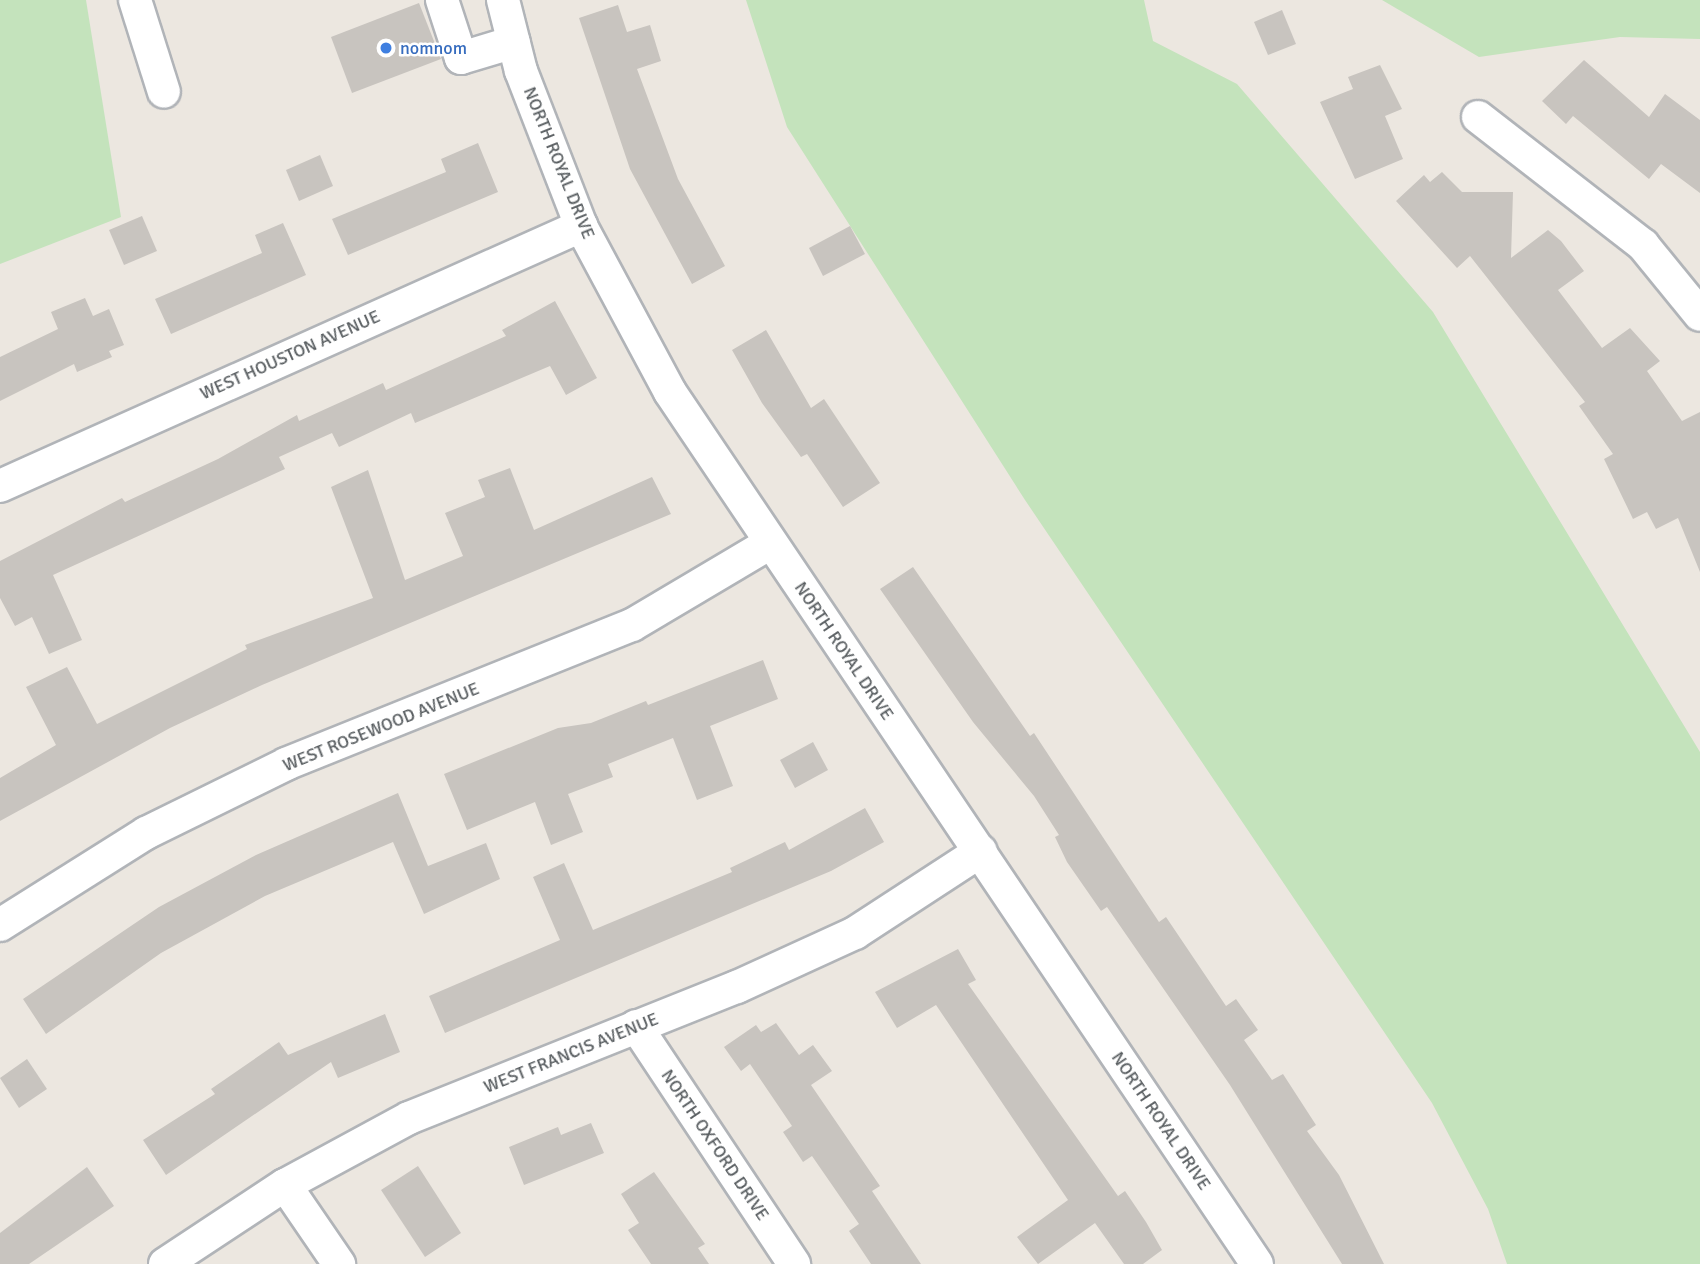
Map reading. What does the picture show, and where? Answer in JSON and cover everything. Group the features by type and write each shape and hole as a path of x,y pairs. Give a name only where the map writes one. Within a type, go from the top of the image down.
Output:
{"street":[{"path":"135,0 164,92"},
{"path":"442,0 461,58 514,42"},
{"name":"NORTH ROYAL DRIVE","path":"503,0 514,42 582,226 670,393 1257,1264"},
{"path":"1478,117 1643,245 1700,315"},
{"name":"WEST HOUSTON AVENUE","path":"0,486 582,226"},
{"name":"WEST ROSEWOOD AVENUE","path":"0,925 146,833 286,764 632,625 770,542"},
{"name":"WEST FRANCIS AVENUE","path":"165,1264 285,1185 410,1118 855,933 981,851"},
{"name":"NORTH OXFORD DRIVE","path":"636,1026 794,1264"},
{"path":"285,1185 339,1264"}],"green space":[{"path":"0,0 86,0 121,217 0,264"},
{"path":"746,0 1144,0 1153,41 1237,84 1433,312 1700,752 1700,1264 1507,1264 1488,1209 1432,1103 1025,500 787,127"},
{"path":"1382,0 1700,0 1700,39 1620,37 1479,57"}],"building":[{"name":"nomnom","path":"419,3 441,59 352,93 331,37"},
{"path":"618,5 627,32 650,25 661,61 637,69 678,179 725,266 692,284 630,169 579,18"},
{"path":"1282,10 1296,44 1268,55 1254,22"},
{"path":"1584,60 1649,117 1665,94 1700,120 1700,193 1661,164 1649,179 1573,116 1566,124 1542,101"},
{"path":"1380,65 1402,109 1385,116 1403,159 1355,179 1320,102 1353,89 1348,77"},
{"path":"478,143 498,192 348,255 332,219 446,172 441,159"},
{"path":"320,155 333,186 299,201 286,170"},
{"path":"1442,172 1462,192 1513,192 1511,258 1548,230 1561,241 1584,271 1558,290 1602,348 1630,328 1660,361 1647,371 1682,421 1700,412 1700,572 1678,518 1656,529 1647,512 1633,519 1604,459 1613,454 1579,406 1585,402 1470,256 1457,268 1396,201 1424,175 1430,182"},
{"path":"142,216 157,251 124,265 109,230"},
{"path":"283,223 306,275 171,334 155,299 262,253 255,235"},
{"path":"850,226 865,254 823,276 809,248"},
{"path":"85,298 93,316 109,309 124,345 109,351 112,357 77,372 74,364 0,401 0,357 58,329 51,312"},
{"path":"555,301 597,378 566,395 550,366 415,423 411,413 339,447 332,433 279,457 285,469 53,575 82,640 49,654 32,617 15,626 0,598 0,561 122,498 125,502 218,459 297,415 299,421 383,383 386,390 506,336 502,330"},
{"path":"766,330 811,408 824,399 880,483 843,507 807,454 801,457 762,403 732,350"},
{"path":"510,468 534,530 652,477 671,514 262,685 170,728 0,821 0,778 56,745 26,687 67,667 97,724 247,649 245,645 373,598 331,487 368,470 405,580 463,556 445,513 485,497 478,480"},
{"path":"913,567 1030,736 1034,733 1159,922 1166,917 1226,1006 1236,999 1258,1030 1244,1040 1272,1080 1283,1074 1316,1125 1307,1131 1339,1175 1384,1264 1342,1264 1230,1085 1107,907 1101,911 1067,862 1055,837 1059,835 1034,796 973,722 880,589"},
{"path":"763,660 778,699 710,726 733,786 697,800 673,738 608,764 613,777 568,794 583,832 551,845 535,802 467,830 444,774 558,728 591,723 646,701 648,705"},
{"path":"813,742 828,770 795,788 780,760"},
{"path":"398,793 428,866 486,843 500,879 424,914 393,842 265,896 161,953 46,1034 23,999 159,907 256,855"},
{"path":"865,808 884,842 831,871 445,1033 429,996 560,940 533,877 564,863 593,930 732,872 730,868 785,842 789,850"},
{"path":"958,949 976,980 968,984 1118,1196 1125,1191 1146,1222 1162,1250 1143,1264 1124,1264 1095,1223 1038,1264 1017,1237 1068,1200 936,1005 897,1028 875,992"},
{"path":"385,1014 400,1052 338,1078 331,1062 166,1175 143,1140 215,1094 211,1089 279,1042 288,1055"},
{"path":"776,1023 799,1055 813,1045 832,1071 811,1085 880,1186 872,1191 921,1264 871,1264 849,1231 859,1224 812,1156 803,1162 783,1132 792,1126 750,1064 741,1071 724,1047 756,1025 761,1032"},
{"path":"27,1059 47,1089 19,1108 0,1078"},
{"path":"591,1123 604,1153 524,1185 509,1147 558,1127 561,1135"},
{"path":"418,1166 461,1233 425,1257 381,1190"},
{"path":"87,1167 114,1206 29,1264 0,1264 0,1233"},
{"path":"654,1172 705,1244 698,1248 709,1264 651,1264 628,1230 639,1223 621,1194"}],"place":[{"name":"nomnom","path":"386,48"}]}
